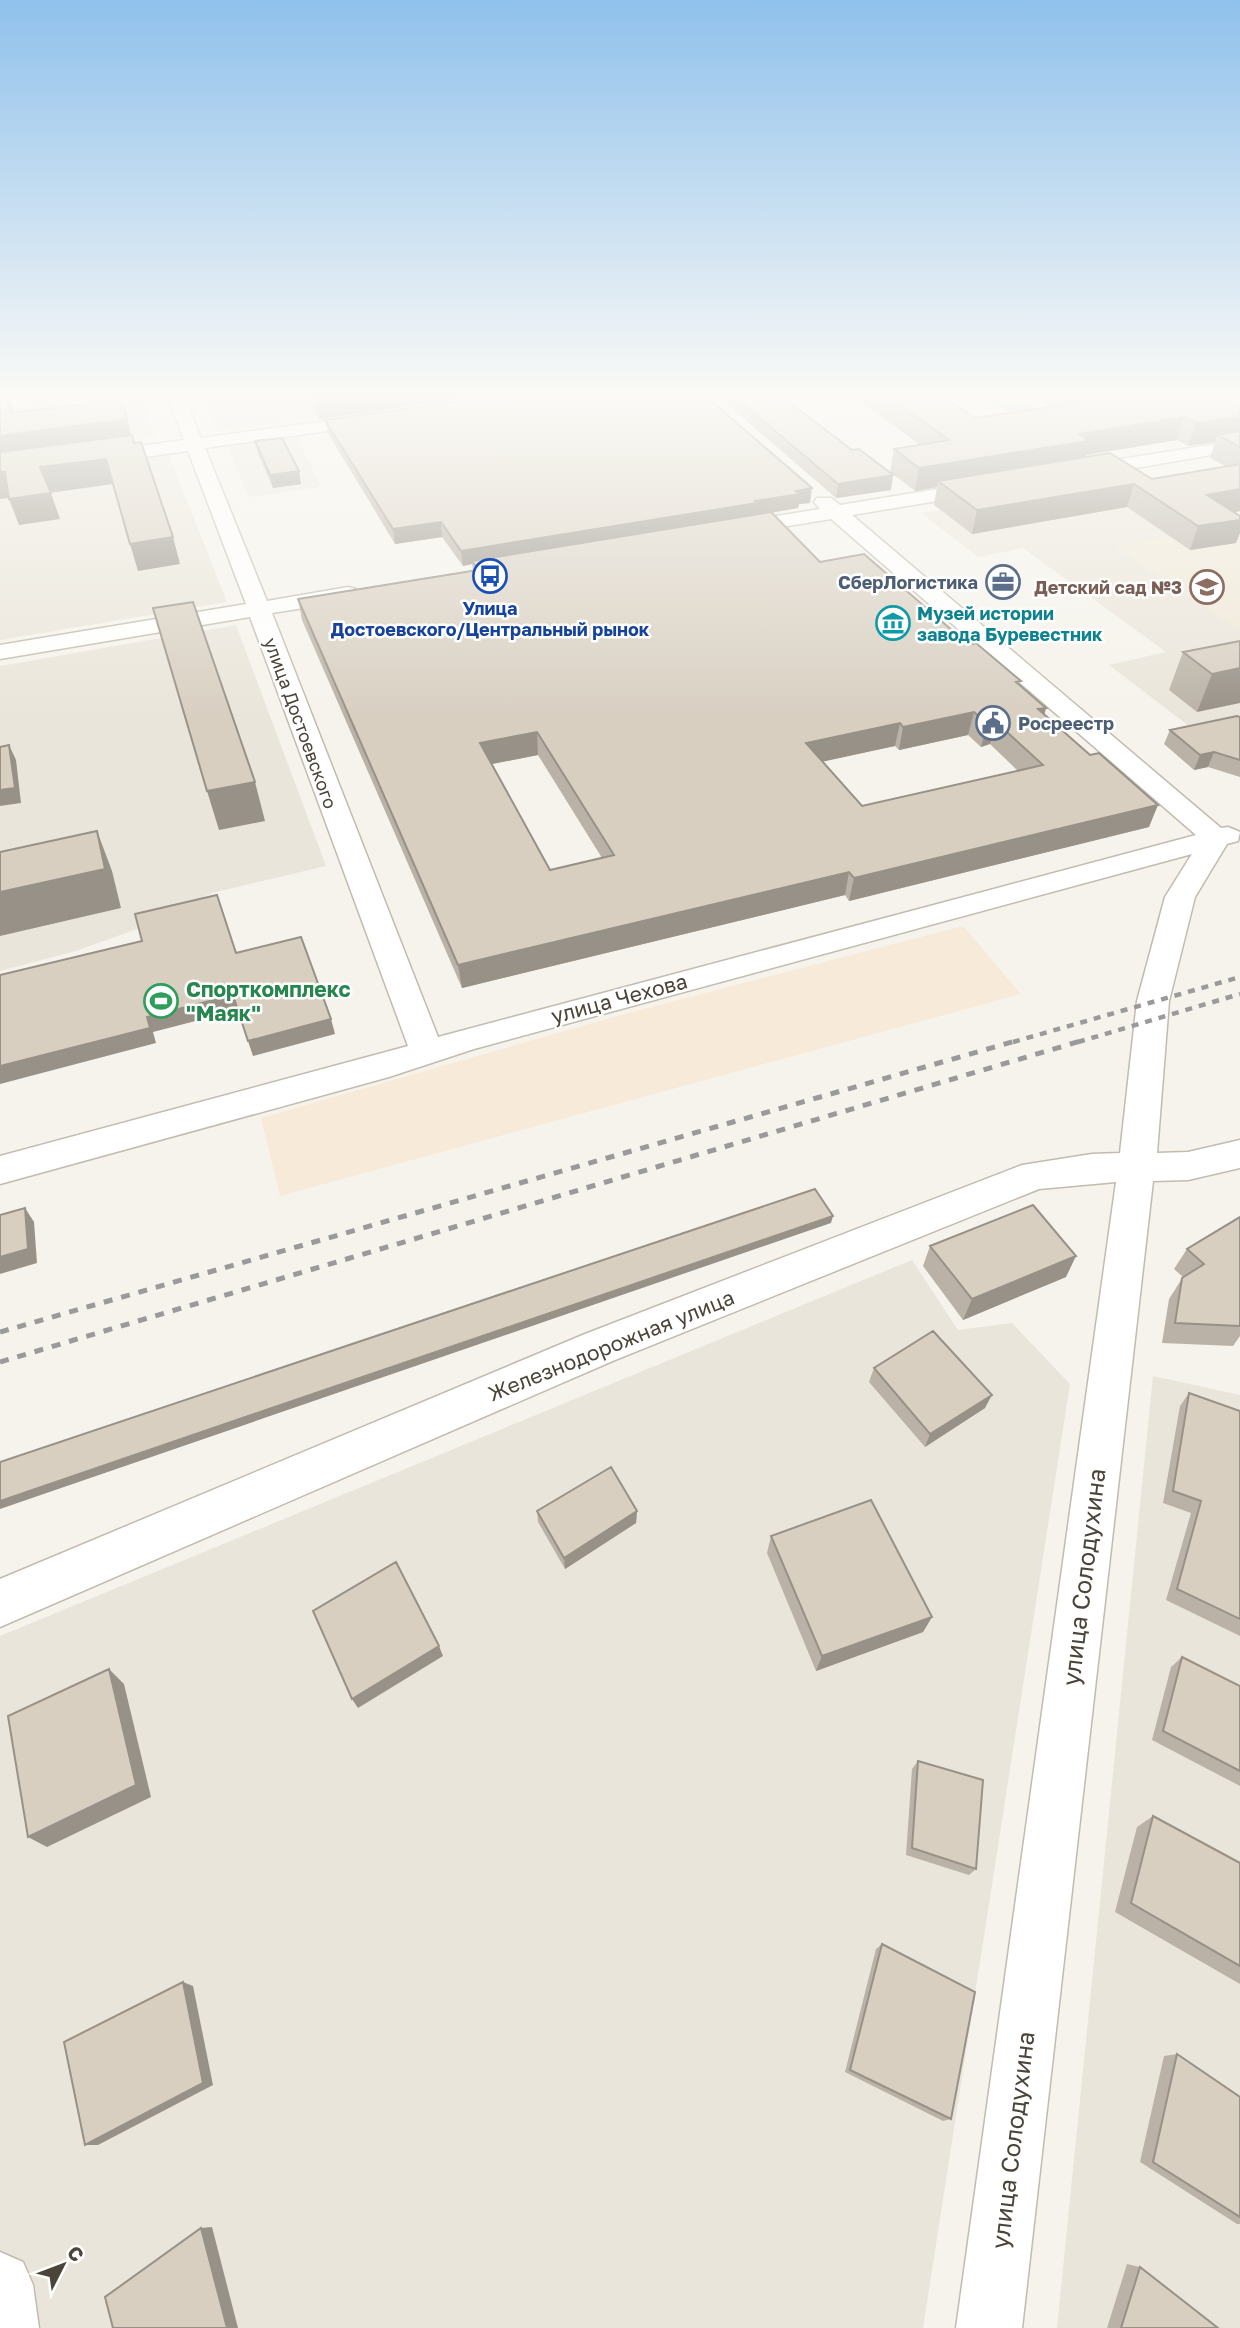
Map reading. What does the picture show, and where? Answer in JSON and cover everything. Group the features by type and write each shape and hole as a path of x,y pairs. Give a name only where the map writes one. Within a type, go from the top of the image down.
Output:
{"street":[{"name":"улица Достоевского","path":"218,502 260,608 343,838 428,1052"},
{"path":"823,502 1228,836"},
{"path":"710,533 898,502"},
{"path":"0,652 365,591"},
{"name":"улица Чехова","path":"0,1170 506,1029 1228,836"},
{"name":"улица Солодухина","path":"989,2328 1129,1208 1137,1167 1153,1001 1180,897 1228,836"},
{"path":"1132,860 1166,873 1176,883 1180,897"},
{"name":"Железнодорожная улица","path":"0,1603 600,1347 1035,1175 1092,1168 1188,1166 1240,1154"},
{"path":"0,2285 6,2328"}],"shaded area":[{"path":"0,502 187,502 227,602 0,640"},
{"path":"989,502 1162,502 1197,523 1240,515 1240,718 1193,729 1109,665 1166,652 1023,548 978,557 921,513"},
{"name":"Детский сад №3","path":"1240,524 1240,628 1236,629 1114,546"},
{"path":"236,625 326,866 212,893 137,929 76,951 0,971 0,666"},
{"path":"963,926 1021,994 280,1196 261,1118 621,1015"},
{"path":"912,1260 958,1330 1012,1323 1070,1384 923,2328 0,2328 0,1636"},
{"path":"1153,1376 1240,1395 1240,2328 1057,2328"}],"building":[{"path":"118,502 161,502 173,537 130,544"},
{"path":"376,502 757,503 461,551 441,522 393,529"},
{"path":"966,502 1027,502 977,510"},
{"path":"1161,502 1217,502 1240,516 1240,520 1198,526"},
{"path":"771,512 820,562 864,554 969,645 976,643 1021,681 1016,682 1046,708 1038,709 1090,755 1099,753 1158,805 854,878 849,872 458,965 298,599 478,570 472,561","holes":["974,712 987,724 996,722 1043,765 862,806 806,743 900,723 903,727","537,732 614,855 550,870 480,743"]},
{"path":"193,602 255,782 207,791 153,608"},
{"path":"1240,641 1240,668 1212,674 1183,652"},
{"path":"1240,717 1240,760 1214,752 1200,755 1170,730"},
{"path":"9,745 15,788 0,790 0,747"},
{"path":"97,831 105,869 0,892 0,852"},
{"name":"Спорткомплекс \"Маяк\"","path":"217,895 236,953 301,937 331,1019 248,1041 233,995 147,1017 150,1028 0,1066 0,975 142,941 135,914"},
{"path":"815,1189 833,1216 0,1501 0,1462"},
{"path":"1033,1205 1076,1256 972,1299 930,1246"},
{"path":"25,1208 28,1249 0,1257 0,1215"},
{"path":"1240,1217 1240,1326 1175,1323 1182,1278 1204,1264 1187,1249"},
{"path":"933,1331 992,1395 930,1434 874,1368"},
{"path":"1189,1393 1240,1411 1240,1619 1177,1589 1201,1501 1173,1491"},
{"path":"611,1467 637,1511 564,1558 537,1511"},
{"path":"871,1500 932,1617 822,1656 771,1536"},
{"path":"396,1562 439,1646 352,1699 313,1611"},
{"path":"1182,1657 1240,1686 1240,1771 1163,1731"},
{"path":"109,1669 136,1785 28,1837 8,1716"},
{"path":"918,1761 983,1780 976,1869 912,1848"},
{"path":"1153,1816 1240,1863 1240,1966 1131,1903"},
{"path":"882,1944 975,1992 951,2119 850,2070"},
{"path":"183,1982 203,2083 85,2145 64,2042"},
{"path":"1177,2054 1240,2097 1240,2217 1153,2162"},
{"path":"201,2228 227,2328 113,2328 105,2297"},
{"path":"1140,2267 1218,2328 1121,2328"}],"railway":[{"path":"1013,1042 1240,977"},
{"path":"1078,1042 1240,994"},
{"path":"0,1332 1019,1040"},
{"path":"0,1362 1084,1040"}],"place":[{"name":"Улица Достоевского/Центральный рынок","path":"490,576"},
{"name":"СберЛогистика","path":"1003,582"},
{"name":"Детский сад №3","path":"1207,587"},
{"name":"Музей истории завода Буревестник","path":"893,623"},
{"name":"Росреестр","path":"993,723"},
{"name":"Спорткомплекс \"Маяк\"","path":"161,1001"}]}
